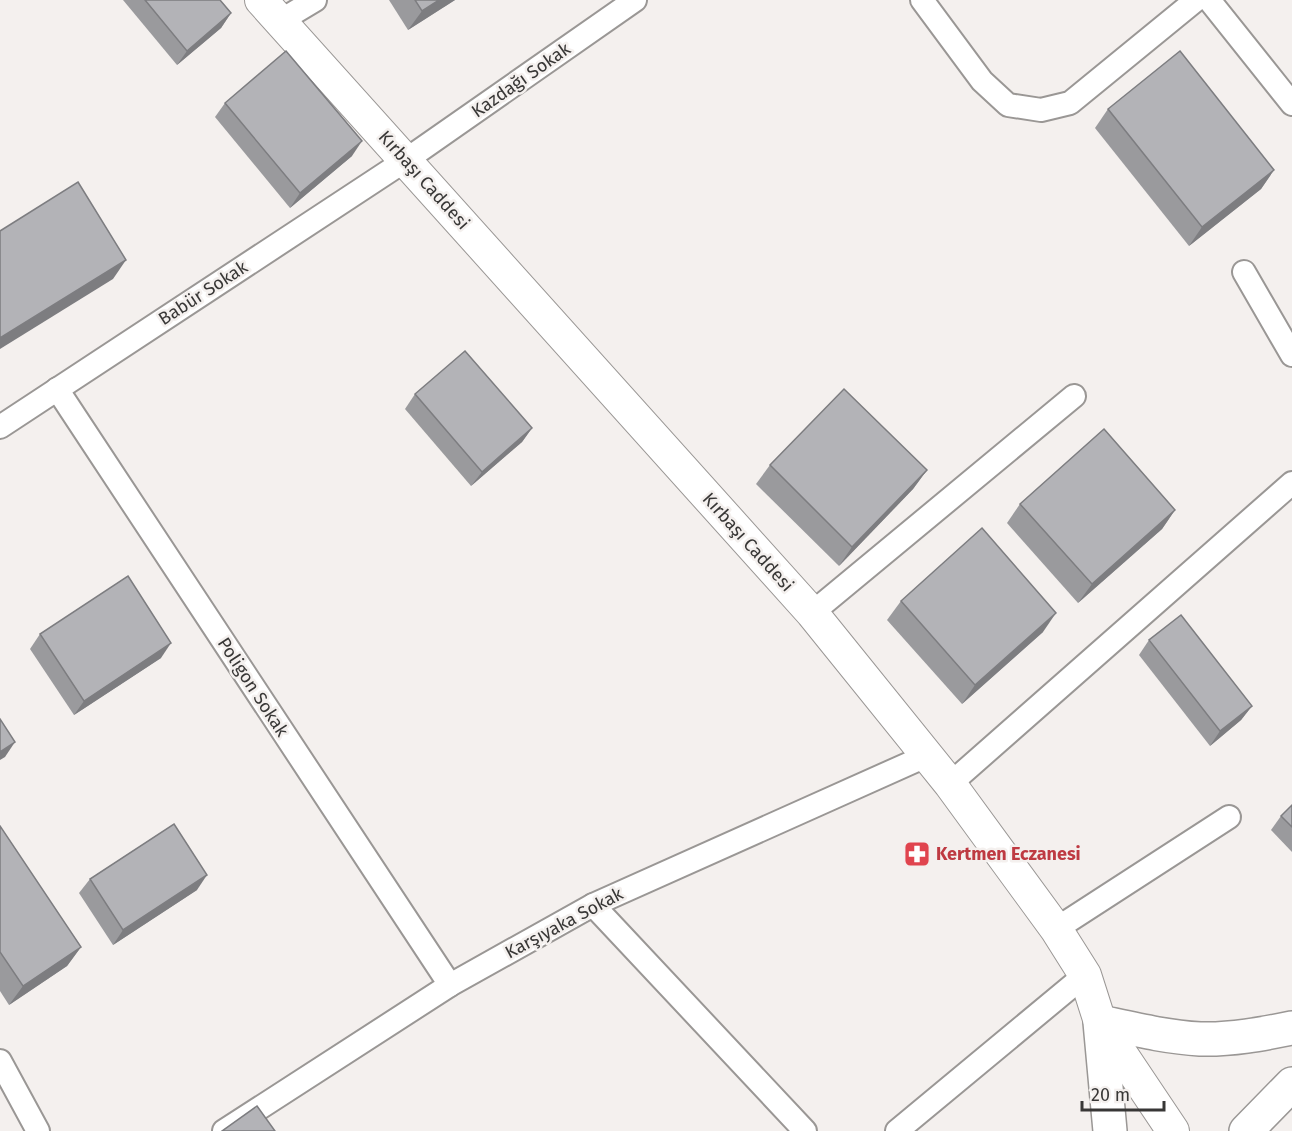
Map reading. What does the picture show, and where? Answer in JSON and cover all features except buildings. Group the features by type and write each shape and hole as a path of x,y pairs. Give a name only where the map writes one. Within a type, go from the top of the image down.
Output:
{"main road":[{"path":"1110,1131 1100,1022 1172,1036 1202,1039 1235,1038 1292,1028"},
{"path":"1246,1131 1292,1084"}],"street":[{"path":"270,11 315,0"},
{"name":"Kazdağı Sokak","path":"406,160 635,0"},
{"path":"922,0 982,81 1008,105 1041,110 1070,103 1196,0"},
{"path":"1209,0 1292,104"},
{"name":"Kırbaşı Caddesi","path":"270,11 812,613 950,784 1056,929 1085,975 1100,1022 1173,1131"},
{"name":"Babür Sokak","path":"0,427 406,160"},
{"path":"1244,272 1292,355"},
{"name":"Poligon Sokak","path":"57,389 450,985"},
{"path":"812,613 1074,396"},
{"path":"950,784 1292,483"},
{"name":"Karşıyaka Sokak","path":"224,1131 450,985 593,905 926,756"},
{"path":"1056,929 1229,817"},
{"path":"593,905 805,1131"},
{"path":"897,1131 1085,975"},
{"path":"0,1061 38,1131"}],"place":[{"name":"Kertmen Eczanesi","path":"917,854"}]}
